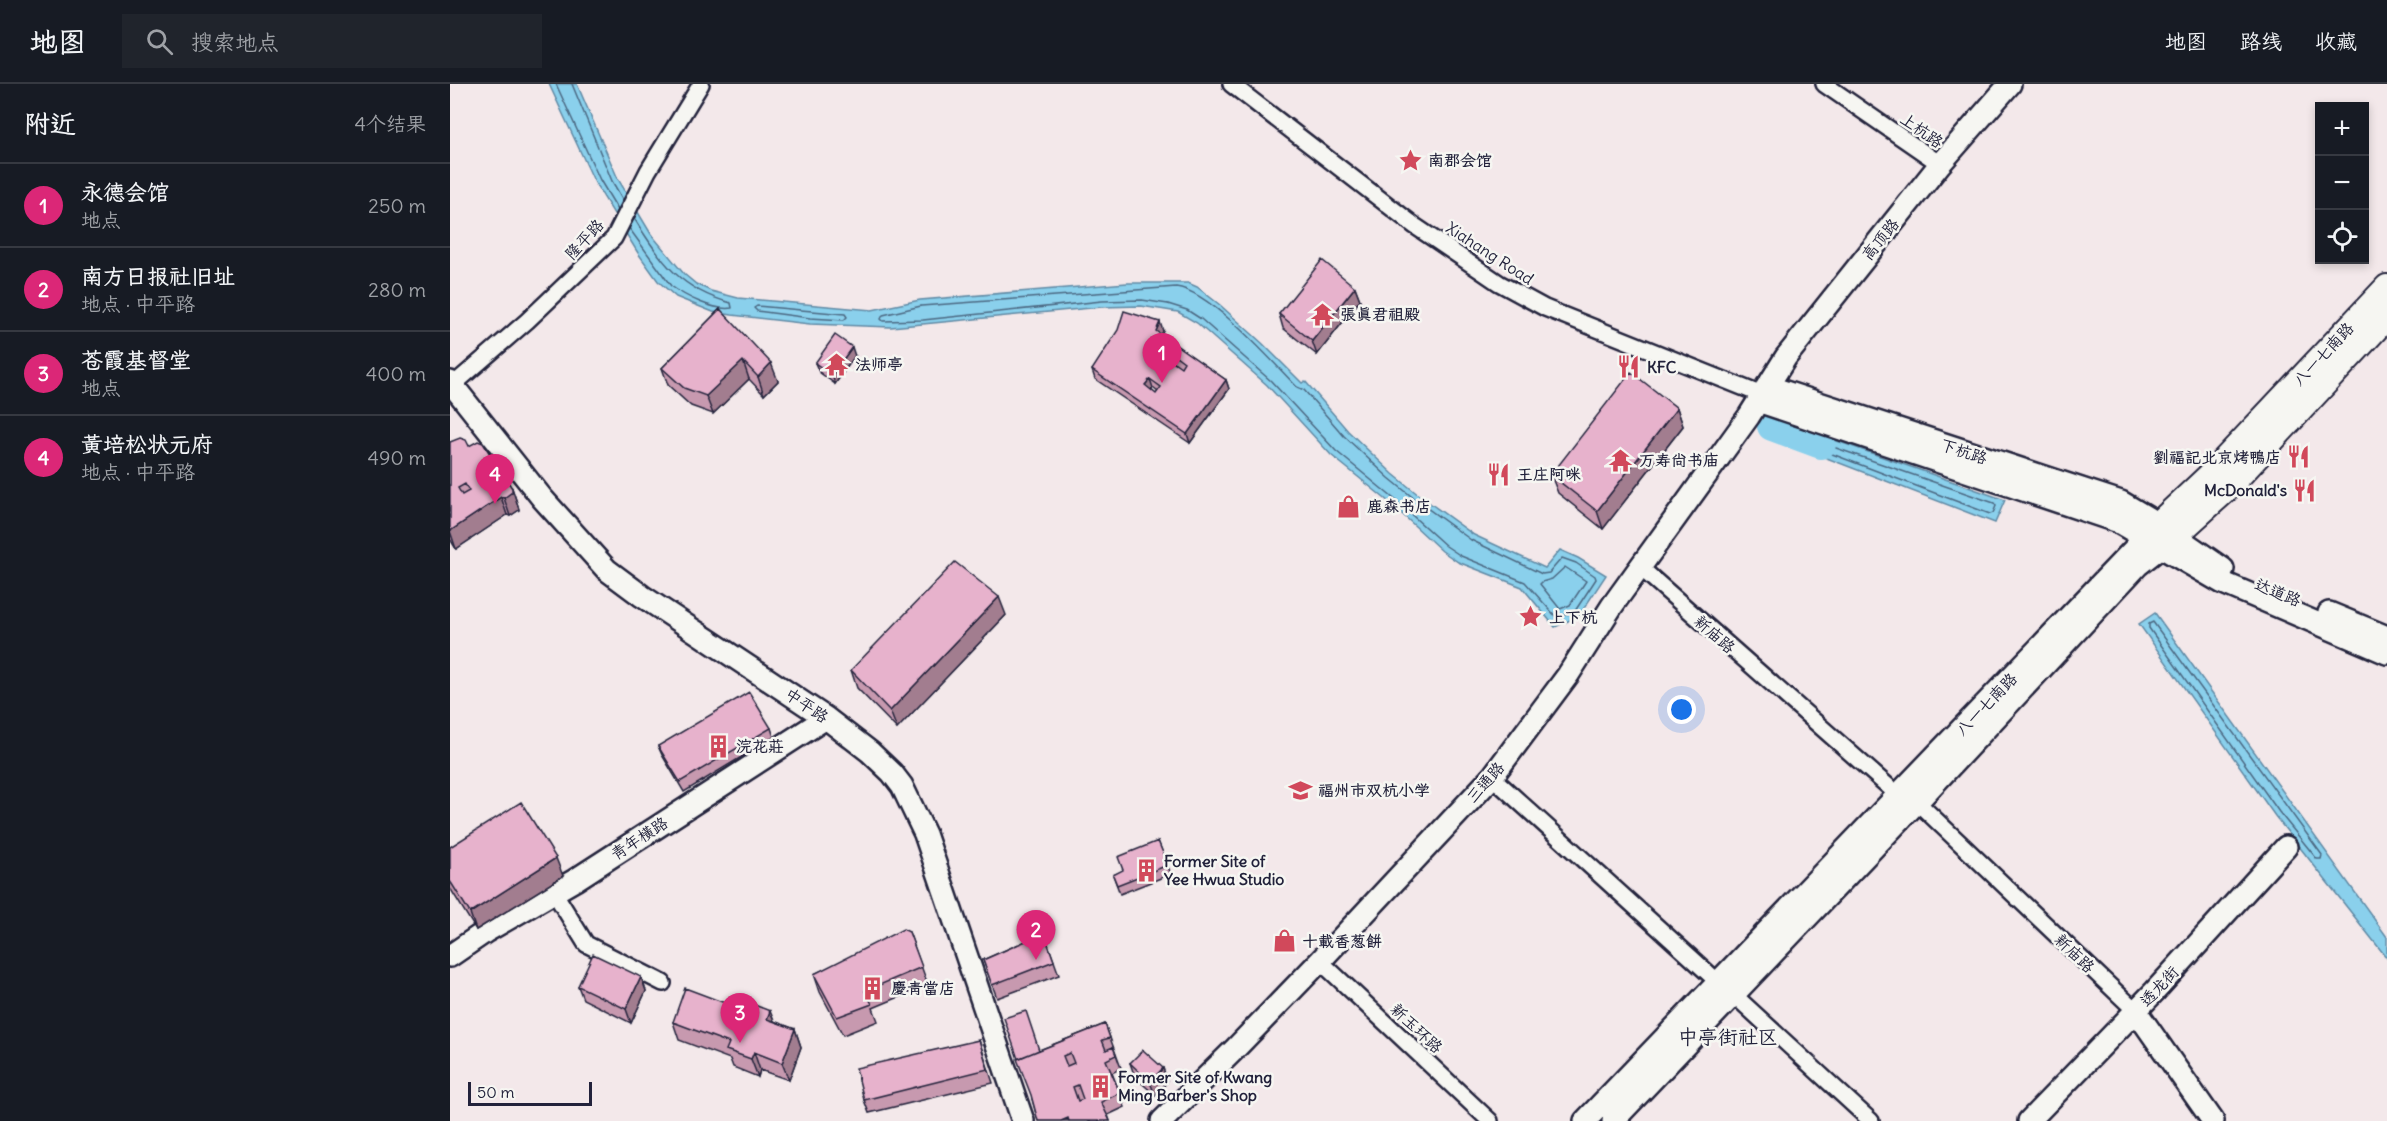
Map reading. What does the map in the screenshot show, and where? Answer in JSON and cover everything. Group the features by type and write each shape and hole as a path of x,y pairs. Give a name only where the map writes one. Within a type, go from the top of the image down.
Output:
{"main road":[{"name":"八一七南路","path":"2160,536 2210,475 2387,287"},
{"name":"八一七南路","path":"2160,536 2226,490 2387,317"}],"street":[{"name":"隆平路","path":"451,385 527,321 614,238 648,171 700,84"},
{"name":"Xiahang Road","path":"1231,84 1415,226 1499,283 1545,308 1762,394"},
{"name":"上杭路","path":"1824,84 1940,164"},
{"name":"高顶路","path":"1762,394 1786,357 1940,164 2010,84"},
{"name":"中平路","path":"451,385 542,498 608,570 642,596 826,718 892,773 910,800 944,888 1023,1121"},
{"name":"下杭路","path":"1762,394 2121,502 2160,536"},
{"name":"三通路","path":"1162,1121 1320,961 1492,777 1568,675 1612,606 1762,394"},
{"name":"达道路","path":"2160,536 2225,571 2387,637"},
{"path":"2160,536 2221,582 2387,653"},
{"name":"八一七南路","path":"1585,1121 1725,988 2160,536"},
{"name":"新庙路","path":"1641,568 1907,798 2136,1011 2212,1121"},
{"name":"青年横路","path":"450,956 826,718"},
{"path":"1492,777 1871,1121"},
{"name":"透龙街","path":"2029,1121 2136,1011 2286,847"},
{"path":"554,892 586,944 663,983"},
{"name":"新玉环路","path":"1320,961 1490,1121"},
{"name":"八一七南路","path":"1612,1121 1725,988"}],"water":[{"path":"549,84 577,84 618,179 651,234 684,274 696,284 711,291 738,298 872,310 920,300 1127,283 1188,283 1197,287 1220,305 1302,383 1305,381 1348,431 1393,474 1474,535 1545,568 1560,550 1606,575 1579,616 1555,627 1522,587 1458,562 1442,551 1389,502 1331,455 1267,385 1197,323 1178,312 1141,306 1102,307 891,327 810,324 732,315 713,312 676,297 658,281 638,253 595,183"},
{"path":"1786,423 2005,500 1995,523 1780,440"},
{"path":"2155,613 2387,937 2387,958 2275,816 2139,624"}],"building":[{"name":"張真君祖殿","path":"1322,260 1355,287 1312,341 1279,314"},
{"path":"720,309 771,363 758,377 743,361 706,396 684,388 662,368"},
{"path":"1124,311 1160,322 1156,331 1226,380 1187,434 1092,370 1118,330","holes":["1164,347 1184,362 1181,367 1160,352","1150,379 1161,387 1156,394 1145,385"]},
{"path":"835,335 852,347 832,375 815,363"},
{"name":"万寿尚书庙","path":"1631,372 1677,408 1597,511 1551,475"},
{"path":"460,438 466,440 469,446 478,441 483,443 512,488 512,492 450,531 450,442","holes":["465,484 469,491 462,495 458,488"]},
{"path":"955,562 999,597 890,711 851,670"},
{"name":"浣花莊","path":"749,692 771,728 680,782 658,746"},
{"path":"521,802 556,858 470,913 450,881 450,847"},
{"path":"1158,841 1168,865 1117,885 1113,875 1123,870 1118,857"},
{"path":"903,929 909,932 922,967 865,991 872,1004 837,1017 814,974"},
{"path":"1044,933 1054,961 992,985 983,960"},
{"path":"593,954 641,977 626,1009 578,986"},
{"path":"685,988 741,1009 744,1001 770,1011 767,1019 795,1029 782,1063 754,1052 751,1059 726,1050 729,1043 673,1022"},
{"path":"1026,1011 1039,1050 1018,1059 1004,1018"},
{"path":"1105,1024 1110,1038 1102,1040 1106,1050 1113,1047 1116,1055 1106,1060 1120,1093 1101,1102 1110,1121 1069,1121 1068,1118 1061,1121 1038,1121 1017,1059","holes":["1070,1053 1074,1063 1067,1066 1063,1056","1078,1085 1083,1099 1078,1101 1073,1087"]},
{"path":"979,1040 988,1069 864,1100 856,1068"},
{"path":"1143,1050 1163,1068 1150,1082 1130,1063"}],"waterway":[{"path":"1772,426 1821,444"}],"place":[{"name":"南郡会馆","path":"1410,160"},
{"name":"張真君祖殿","path":"1322,314"},
{"name":"法师亭","path":"837,364"},
{"name":"KFC","path":"1629,367"},
{"name":"永德会馆","path":"1162,383"},
{"name":"劉福記北京烤鴨店","path":"2299,457"},
{"name":"万寿尚书庙","path":"1621,460"},
{"name":"王庄阿咪","path":"1499,474"},
{"name":"McDonald's","path":"2305,490"},
{"name":"黄培松状元府","path":"495,504"},
{"name":"鹿森书店","path":"1349,506"},
{"name":"上下杭","path":"1531,617"},
{"name":"浣花莊","path":"718,746"},
{"name":"福州市双杭小学","path":"1300,790"},
{"name":"Former Site of Yee Hwua Studio","path":"1146,870"},
{"name":"十載香葱餅","path":"1284,941"},
{"name":"南方日报社旧址","path":"1036,960"},
{"name":"慶青當店","path":"873,988"},
{"name":"苍霞基督堂","path":"740,1043"},
{"name":"Former Site of Kwang Ming Barber's Shop","path":"1100,1086"}],"district":[{"name":"中亭街社区","path":"1728,1036"}]}
